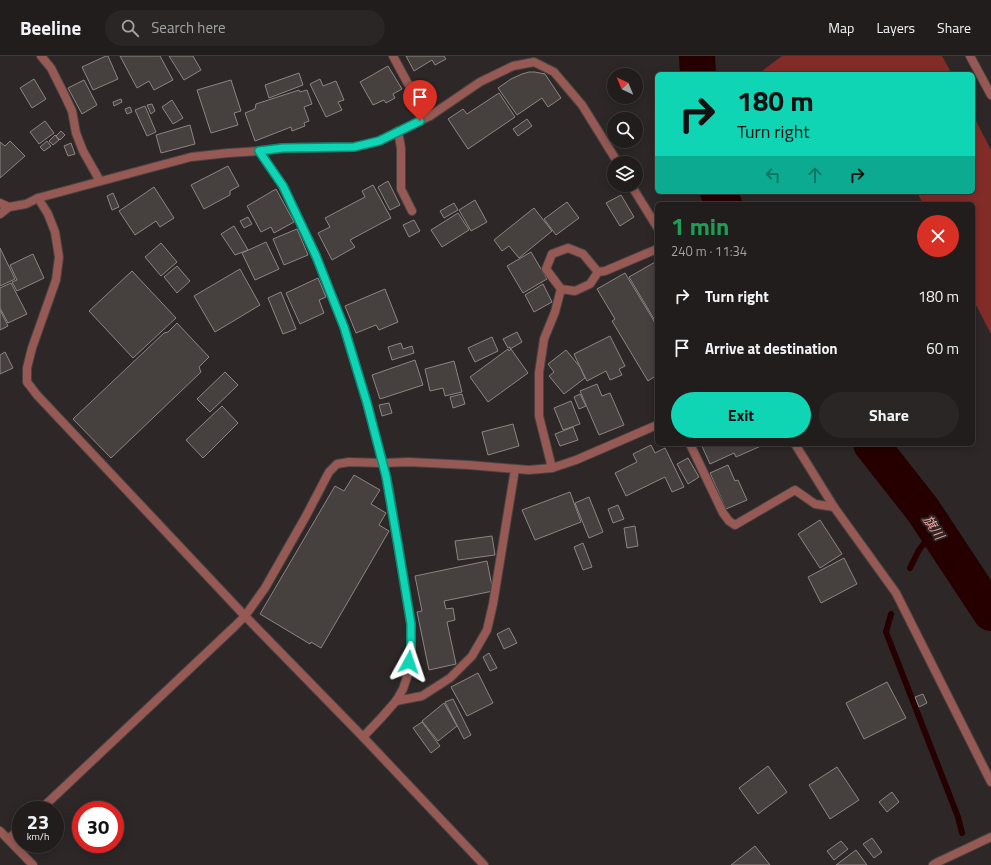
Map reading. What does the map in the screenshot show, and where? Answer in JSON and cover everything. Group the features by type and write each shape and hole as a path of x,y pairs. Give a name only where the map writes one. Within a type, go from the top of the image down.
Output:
{"street":[{"path":"41,56 51,68 65,96 72,111 76,133 83,151 100,181"},
{"path":"393,56 407,82 430,116"},
{"path":"970,56 991,95"},
{"path":"0,214 9,207 26,204 38,198 191,157 228,152 259,151 283,148 354,147 379,141 430,116 480,82 513,66 534,62 554,72 582,105 614,156"},
{"path":"398,131 401,148 401,189 412,211"},
{"path":"259,151 283,186 316,256 344,327 383,463 398,545 411,624 411,650 408,674 403,689 396,701 363,737"},
{"path":"635,192 655,224"},
{"path":"38,198 48,214 55,232 59,257 56,280 32,348 27,368 28,382 37,395 245,616 363,737 484,865"},
{"path":"0,203 9,207"},
{"path":"598,272 583,254 568,248 552,254 546,269 561,289 574,291 590,284 598,272 605,271 655,250"},
{"path":"552,468 539,416 539,373 544,339 555,312 561,289"},
{"path":"50,801 245,616 268,582 306,516 329,472 337,464 349,462 409,462 530,470 552,468 576,460 655,426"},
{"path":"691,446 723,513 729,521 735,525 795,490 815,504 834,507"},
{"path":"797,446 834,507 896,593 991,782"},
{"path":"396,701 422,696 450,678 472,656 487,630 493,604 515,469"},
{"path":"0,831 33,865"},
{"path":"8,839 12,836"},
{"path":"933,865 991,837"}],"shaded area":[{"path":"782,56 942,56 951,72 761,72"},
{"path":"975,119 991,150 991,334 975,303 975,202 922,202 918,194 975,194"}],"building":[{"path":"108,56 118,79 93,90 82,67"},
{"path":"120,56 160,56 173,80 154,90 149,81 137,88"},
{"path":"169,56 193,56 201,70 184,80"},
{"path":"406,56 444,56 446,59 435,65 432,60 414,71"},
{"path":"388,66 402,89 393,94 395,98 386,103 384,100 373,105 360,82"},
{"path":"529,72 545,74 561,98 548,107 542,98 517,115 498,88 511,79"},
{"path":"299,73 303,85 269,98 265,85"},
{"path":"34,79 46,99 32,108 20,88"},
{"path":"320,79 323,86 336,81 344,100 338,102 342,110 326,117 310,84"},
{"path":"84,80 97,105 82,114 68,88"},
{"path":"231,80 241,111 234,113 238,125 211,133 197,90"},
{"path":"299,90 300,92 307,90 312,104 304,107 309,121 304,123 305,126 292,131 291,127 255,141 245,113 255,109 256,104"},
{"path":"499,93 515,117 468,149 448,119 463,109 467,114"},
{"path":"121,99 122,102 114,106 113,102"},
{"path":"172,100 183,118 173,124 162,107"},
{"path":"152,104 155,111 151,114 147,105"},
{"path":"145,106 156,132 147,136 135,110"},
{"path":"130,107 132,112 127,114 125,109"},
{"path":"527,119 532,126 518,136 513,129"},
{"path":"45,121 54,133 39,144 30,132"},
{"path":"190,125 195,144 161,153 156,135"},
{"path":"61,131 65,135 60,140 56,136"},
{"path":"55,135 59,140 53,145 49,141"},
{"path":"10,141 25,156 0,178 0,142 5,146"},
{"path":"47,141 51,146 44,151 40,147"},
{"path":"71,143 75,154 68,156 64,146"},
{"path":"228,166 239,186 230,191 230,195 204,209 191,185"},
{"path":"388,181 400,205 390,210 378,187"},
{"path":"373,185 391,218 350,240 355,247 332,260 318,233 330,227 325,218 365,197 362,191"},
{"path":"154,187 174,218 160,227 156,221 135,235 119,211"},
{"path":"276,189 294,222 274,233 271,227 261,232 247,206"},
{"path":"113,193 119,207 112,210 107,196"},
{"path":"621,195 634,217 620,226 606,203"},
{"path":"475,200 487,222 471,231 459,210"},
{"path":"567,202 579,218 556,235 544,219"},
{"path":"454,203 458,210 444,218 440,211"},
{"path":"534,208 552,231 519,258 509,246 502,251 494,240"},
{"path":"458,213 469,230 442,247 431,230"},
{"path":"248,217 252,224 244,228 240,221"},
{"path":"414,220 420,231 409,237 403,225"},
{"path":"234,226 248,250 235,255 221,234"},
{"path":"297,229 308,255 284,265 273,239"},
{"path":"266,242 279,269 255,280 242,253"},
{"path":"161,243 177,262 161,276 145,257"},
{"path":"0,248 15,279 0,286"},
{"path":"531,252 547,279 523,293 507,266"},
{"path":"33,254 44,278 17,291 12,282 17,280 10,265"},
{"path":"655,262 655,321 629,277"},
{"path":"177,266 190,281 177,293 164,277"},
{"path":"240,269 260,305 215,332 194,296"},
{"path":"132,271 176,318 133,358 89,311"},
{"path":"625,273 655,323 655,376 648,381 612,321 615,319 597,289"},
{"path":"318,278 326,297 319,300 324,313 300,324 286,293"},
{"path":"11,283 27,314 8,323 0,308 0,288"},
{"path":"543,284 552,302 534,312 525,295"},
{"path":"385,289 398,322 379,330 376,325 356,333 345,306"},
{"path":"281,292 296,329 283,334 268,298"},
{"path":"0,310 8,326 0,330"},
{"path":"177,323 209,357 199,367 201,372 111,458 73,419 164,333 168,332"},
{"path":"517,332 522,342 510,349 503,339"},
{"path":"610,336 625,366 619,369 622,375 610,380 606,371 587,381 574,354"},
{"path":"492,337 498,351 475,362 468,348"},
{"path":"401,343 403,349 412,346 414,353 392,360 388,347"},
{"path":"508,349 509,351 511,349 528,373 488,402 470,377"},
{"path":"566,350 580,367 585,378 564,394 549,376 554,372 548,364"},
{"path":"5,352 13,368 0,374 0,355"},
{"path":"415,360 423,385 380,399 372,375"},
{"path":"454,361 462,392 445,396 443,388 430,391 425,369"},
{"path":"225,372 238,385 210,412 197,399"},
{"path":"597,384 602,396 610,393 624,425 599,435 580,391"},
{"path":"462,394 465,404 453,408 450,397"},
{"path":"580,394 586,406 579,409 574,397"},
{"path":"571,401 580,424 563,430 554,408"},
{"path":"389,403 392,413 382,416 379,405"},
{"path":"222,406 238,423 203,458 186,440"},
{"path":"513,424 519,446 488,455 482,432"},
{"path":"573,427 578,440 560,446 555,434"},
{"path":"651,445 655,453 665,448 684,487 672,492 665,477 626,496 615,473 637,462 633,454"},
{"path":"702,446 761,446 736,457 734,453 710,464"},
{"path":"688,458 699,477 688,484 677,464"},
{"path":"728,465 735,481 738,480 747,500 726,509 710,473"},
{"path":"354,475 380,490 371,504 386,513 379,525 389,531 321,648 311,642 310,644 260,614 335,486 344,491"},
{"path":"570,492 581,522 535,540 522,510"},
{"path":"589,497 603,532 589,538 575,503"},
{"path":"618,505 624,519 613,523 608,509"},
{"path":"820,520 842,554 820,568 798,534"},
{"path":"635,526 638,546 627,548 624,528"},
{"path":"492,536 495,555 458,560 455,541"},
{"path":"583,543 592,567 583,570 574,547"},
{"path":"844,558 857,584 821,603 808,577"},
{"path":"487,561 493,591 444,601 446,609 453,608 455,620 447,622 456,664 429,670 417,612 422,611 415,576"},
{"path":"509,628 517,643 504,649 497,634"},
{"path":"489,653 497,668 490,671 483,657"},
{"path":"478,673 493,703 467,716 451,687"},
{"path":"887,682 906,718 864,739 846,703"},
{"path":"923,694 927,703 919,707 915,697"},
{"path":"453,699 471,735 464,739 445,702"},
{"path":"444,703 457,726 438,741 422,721"},
{"path":"422,722 440,746 431,753 413,728"},
{"path":"768,766 787,792 758,814 739,788"},
{"path":"837,767 859,800 830,819 809,785"},
{"path":"892,792 899,802 887,812 879,802"},
{"path":"872,838 882,852 874,858 863,844"},
{"path":"841,841 848,849 834,860 827,851"},
{"path":"755,846 770,865 731,865"},
{"path":"856,850 867,865 836,865"}],"waterway":[{"name":"旗川","path":"697,56 698,72"},
{"name":"旗川","path":"719,194 723,202"},
{"name":"旗川","path":"873,446 923,510 991,613"},
{"path":"910,568 919,550 935,529"},
{"path":"891,614 886,632 958,817 962,833"}],"route":[{"path":"409,662 411,650 411,624 386,476 367,403 344,327 316,256 283,186 259,151 283,148 354,147 379,141 420,121"}]}
